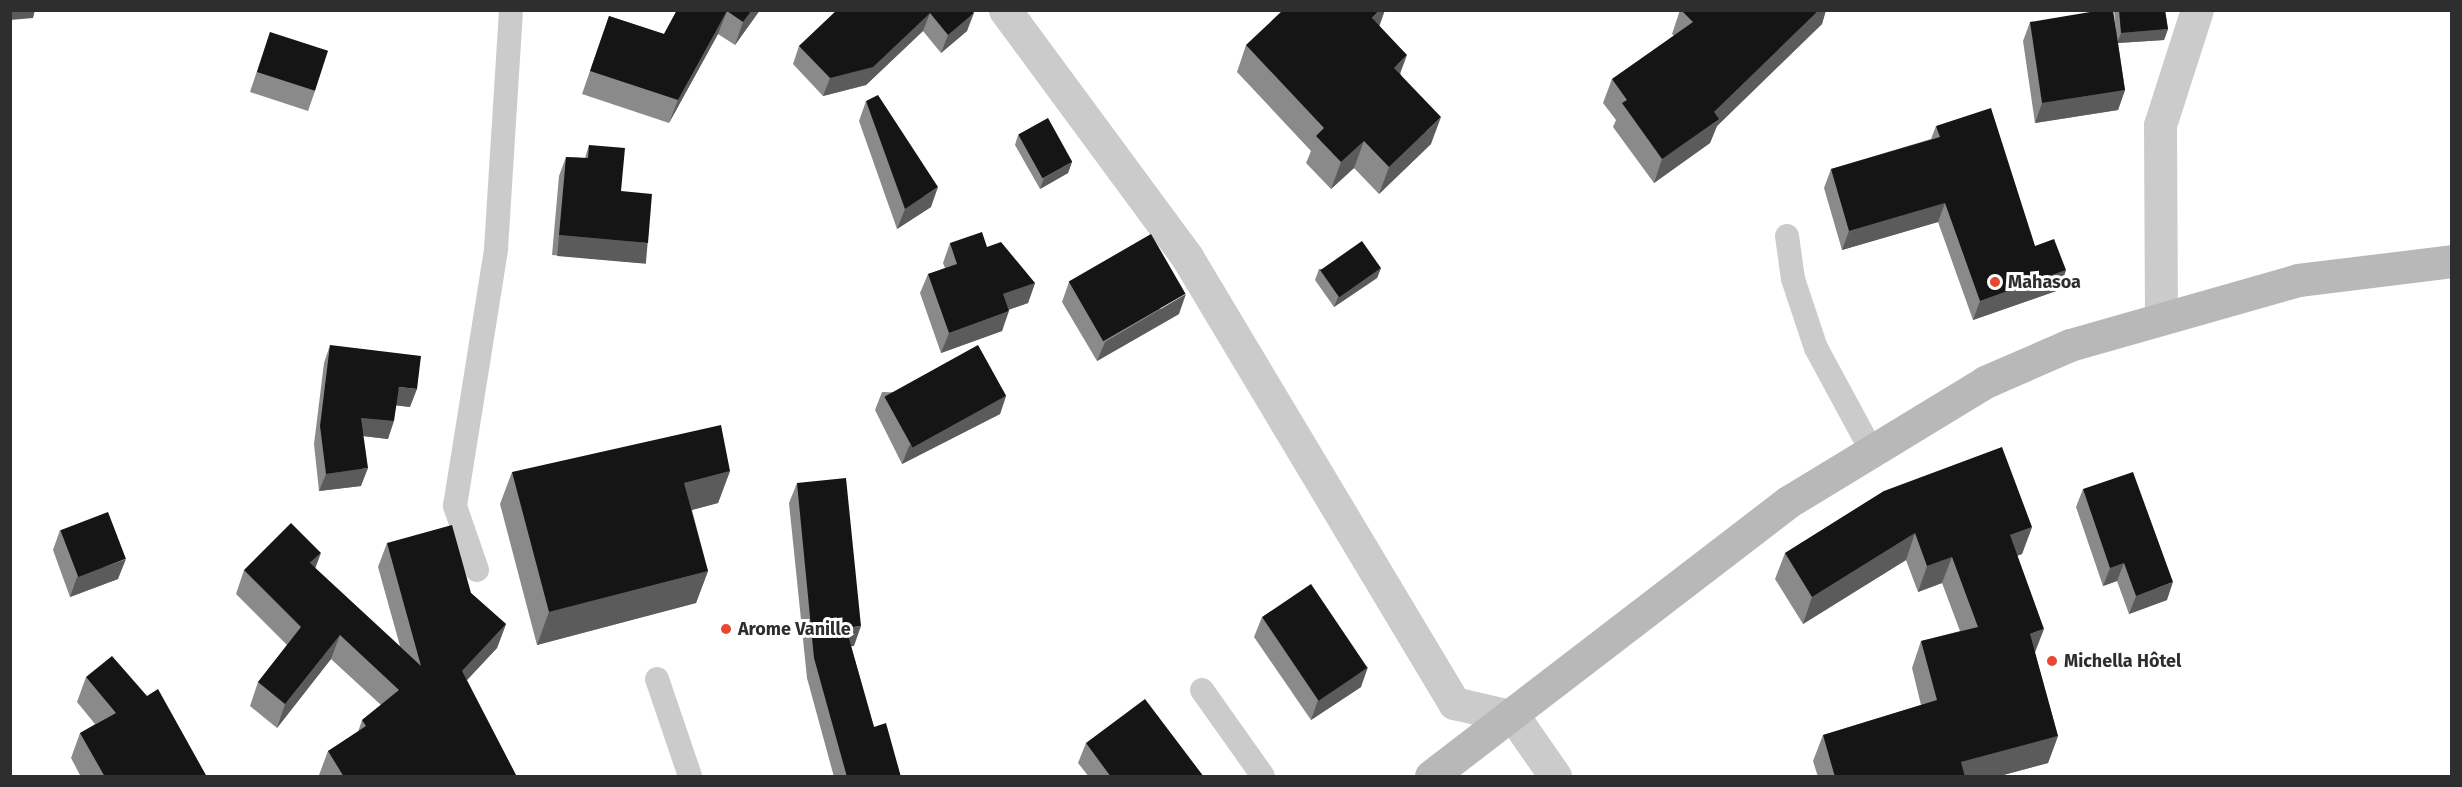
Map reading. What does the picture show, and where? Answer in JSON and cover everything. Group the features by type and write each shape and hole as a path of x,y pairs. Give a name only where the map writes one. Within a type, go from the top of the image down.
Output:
{"main road":[{"path":"1431,777 1514,717 1788,502 1870,448 1985,382 2070,345 2161,317 2298,280 2451,261"}],"street":[{"path":"1005,10 1187,257 1454,703 1514,717 1556,777"},
{"path":"2161,317 2160,125 2197,10"}],"lane":[{"path":"477,570 455,506 496,249 511,10"},
{"path":"1787,236 1794,279 1816,348 1870,448"},
{"path":"657,679 690,777"},
{"path":"1202,690 1263,777"}],"building":[{"path":"677,10 752,10 743,22 727,11 678,100 590,71 609,16 664,34"},
{"path":"837,10 972,10 974,13 948,35 930,13 873,67 830,78 799,46"},
{"path":"1283,10 1380,10 1372,18 1407,55 1394,68 1441,117 1389,167 1364,141 1341,162 1316,136 1324,128 1246,45"},
{"path":"1681,10 1819,10 1714,112 1719,119 1662,159 1622,103 1627,100 1612,79 1693,22"},
{"path":"2113,10 2125,90 2042,103 2030,22"},
{"path":"2119,10 2165,10 2168,29 2121,33"},
{"path":"270,32 328,51 315,91 257,72"},
{"path":"878,95 938,187 905,209 866,101"},
{"path":"1991,108 2035,246 2054,239 2066,270 1980,301 1945,203 1849,231 1831,169 1940,137 1936,126"},
{"path":"1048,118 1072,162 1043,178 1018,134"},
{"path":"589,145 625,148 621,191 652,194 648,243 559,235 566,157 588,158"},
{"path":"982,232 987,247 1001,242 1035,283 1003,294 1009,311 949,333 928,274 957,264 950,243"},
{"path":"1151,234 1186,294 1103,341 1069,282"},
{"path":"1362,241 1381,268 1339,297 1320,270"},
{"path":"330,345 421,356 417,389 399,387 394,421 361,418 368,468 326,474 320,426"},
{"path":"978,345 1006,396 913,448 884,397"},
{"path":"721,425 730,471 684,483 708,571 549,612 512,472"},
{"path":"2002,447 2032,527 2010,535 2044,629 2030,634 2058,736 1961,762 1965,777 1835,777 1823,735 1937,700 1921,641 1978,627 1952,557 1927,566 1915,533 1812,597 1785,553 1884,491"},
{"path":"2133,472 2173,582 2136,596 2124,563 2110,568 2083,489"},
{"path":"846,478 861,626 846,628 874,727 886,723 901,777 847,777 814,658 797,483"},
{"path":"108,512 126,559 78,577 60,530"},
{"path":"291,523 321,553 310,563 421,666 387,543 452,525 471,593 506,624 462,671 517,777 344,777 328,751 366,726 362,720 399,690 340,635 285,704 258,682 301,627 244,570"},
{"path":"1311,584 1367,668 1319,701 1262,617"},
{"path":"112,656 147,696 158,689 207,777 105,777 80,733 116,713 86,677"},
{"path":"1145,699 1204,777 1111,777 1086,743"}],"place":[{"name":"Mahasoa","path":"1995,282"},
{"name":"Arome Vanille","path":"726,629"},
{"name":"Michella Hôtel","path":"2052,661"}]}
